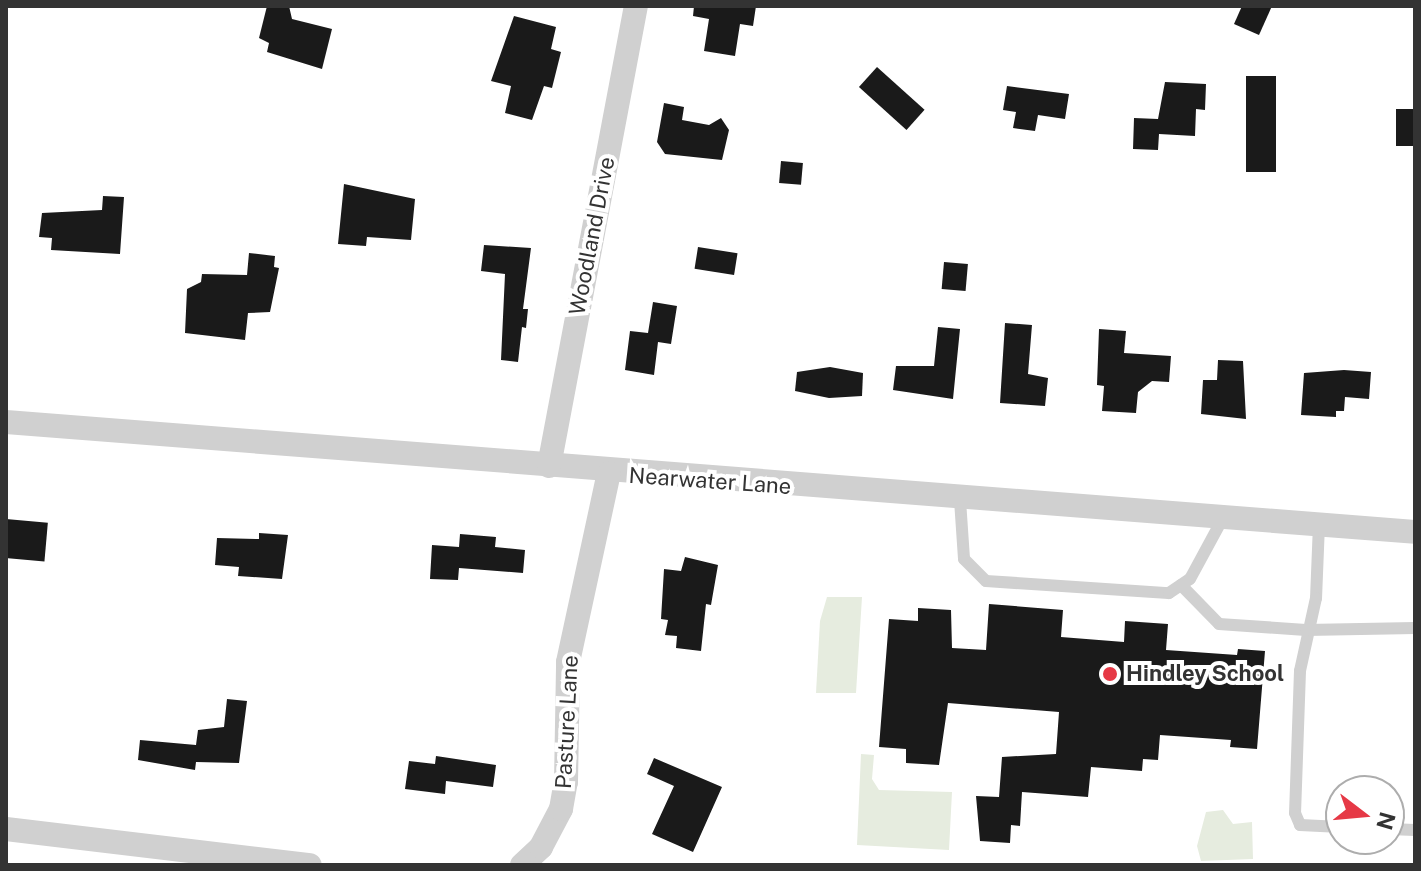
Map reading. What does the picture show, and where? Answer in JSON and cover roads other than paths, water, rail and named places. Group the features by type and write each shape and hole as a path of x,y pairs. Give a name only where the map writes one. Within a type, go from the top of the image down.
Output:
{"street":[{"name":"Woodland Drive","path":"549,466 636,6"},
{"name":"Nearwater Lane","path":"6,422 609,473 1415,532"},
{"name":"Pasture Lane","path":"522,865 541,847 561,809 566,782 568,662 609,473"},
{"path":"6,829 310,865"}],"lane":[{"path":"960,500 964,559 986,581 1169,593 1190,579 1223,518"},
{"path":"1319,524 1316,598 1306,630 1295,813 1300,825 1325,826"},
{"path":"1181,585 1219,624 1306,630 1415,628"}],"place":[{"name":"Hindley School","path":"1110,674"}]}
